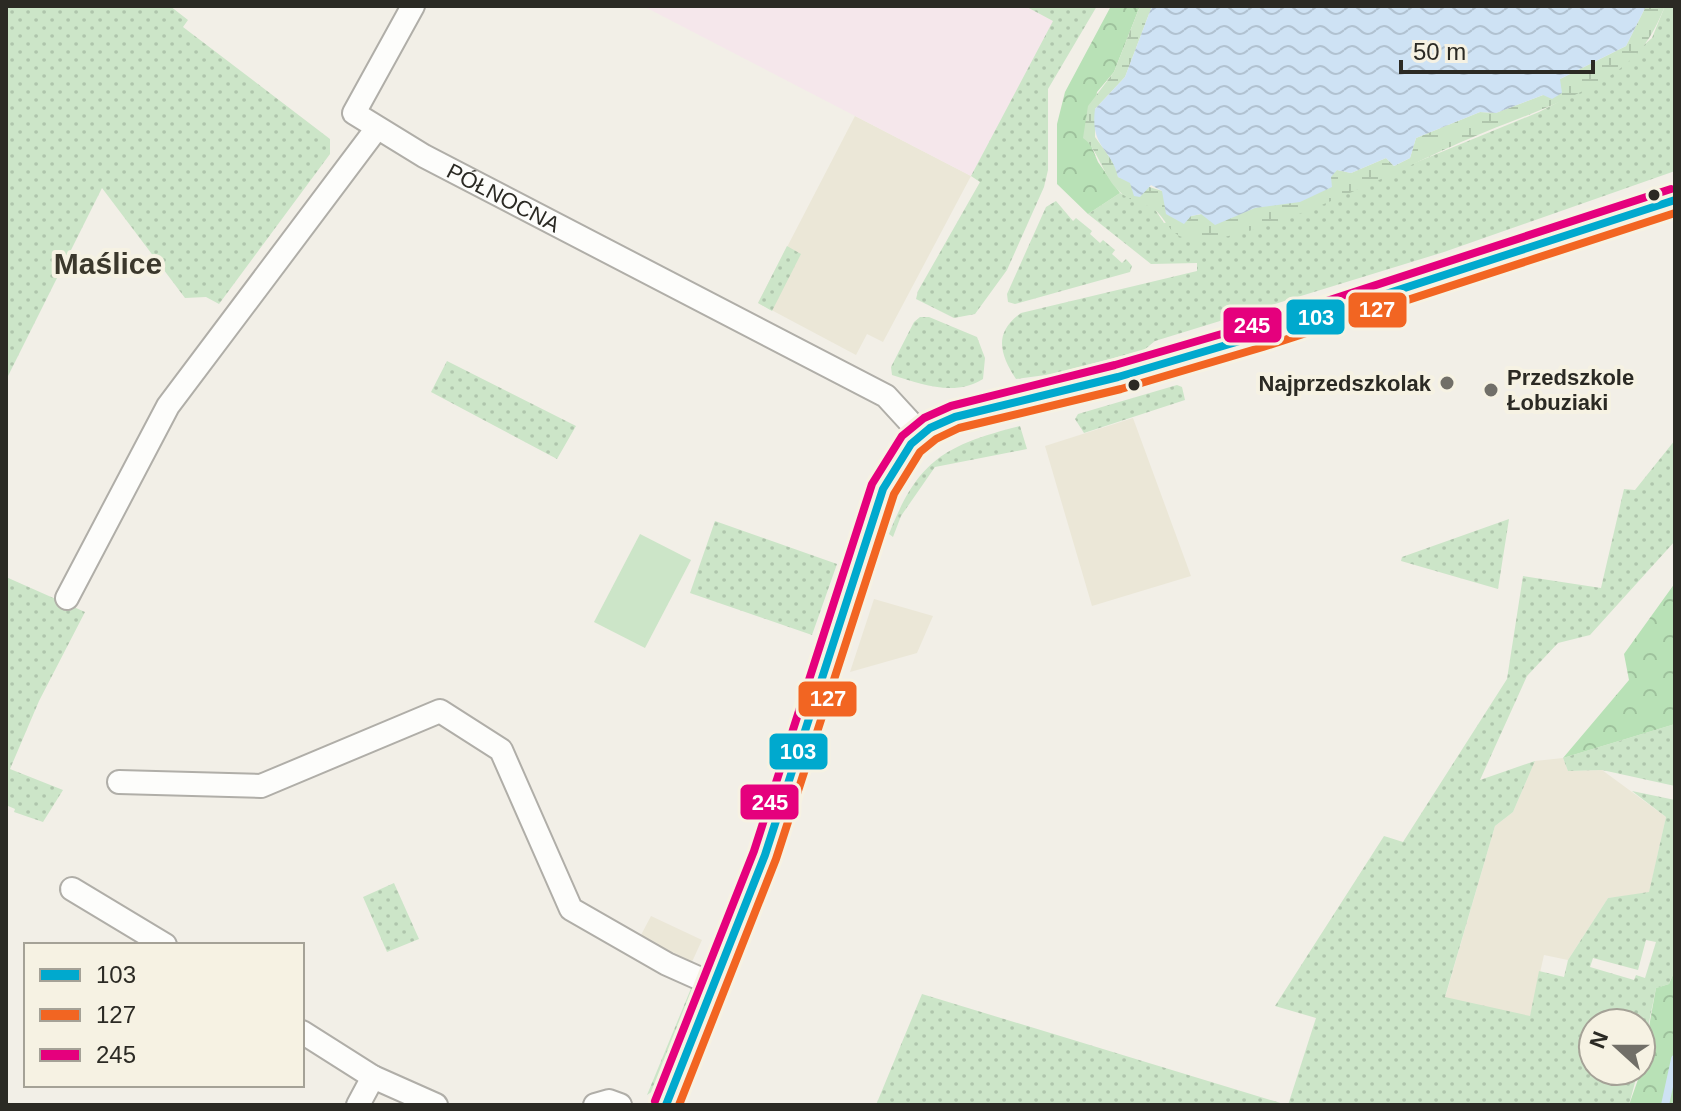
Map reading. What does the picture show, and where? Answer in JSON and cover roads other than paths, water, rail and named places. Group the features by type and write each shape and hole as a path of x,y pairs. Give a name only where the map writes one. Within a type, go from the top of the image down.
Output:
{"street":[{"name":"PÓŁNOCNA","path":"413,6 354,113 377,128 886,396 920,433"},
{"path":"67,598 168,406 377,128"},
{"path":"666,1105 790,783 883,489 899,457 920,433 955,417 1118,377 1275,331 1675,200"},
{"path":"119,782 261,786 440,711 501,750 571,909 667,964 714,985"},
{"path":"72,889 162,943"},
{"path":"304,1033 373,1077 436,1105"},
{"path":"358,1105 373,1077"},
{"path":"595,1105 609,1101 620,1105"}],"water":[{"path":"1152,6 1646,6 1626,46 1560,79 1562,93 1552,99 1543,95 1496,113 1480,112 1416,138 1410,158 1394,166 1386,158 1351,173 1337,170 1331,177 1332,187 1300,202 1255,208 1215,225 1201,214 1191,216 1184,224 1166,214 1162,191 1151,185 1140,197 1134,196 1130,183 1118,177 1111,159 1098,140 1095,109 1125,77"}],"waterway":[{"path":"1665,1105 1675,1059"}],"place":[{"name":"Najprzedszkolak","path":"1447,383"},
{"name":"Przedszkole Łobuziaki","path":"1491,390"}],"district":[{"name":"Maślice","path":"108,263"}]}
